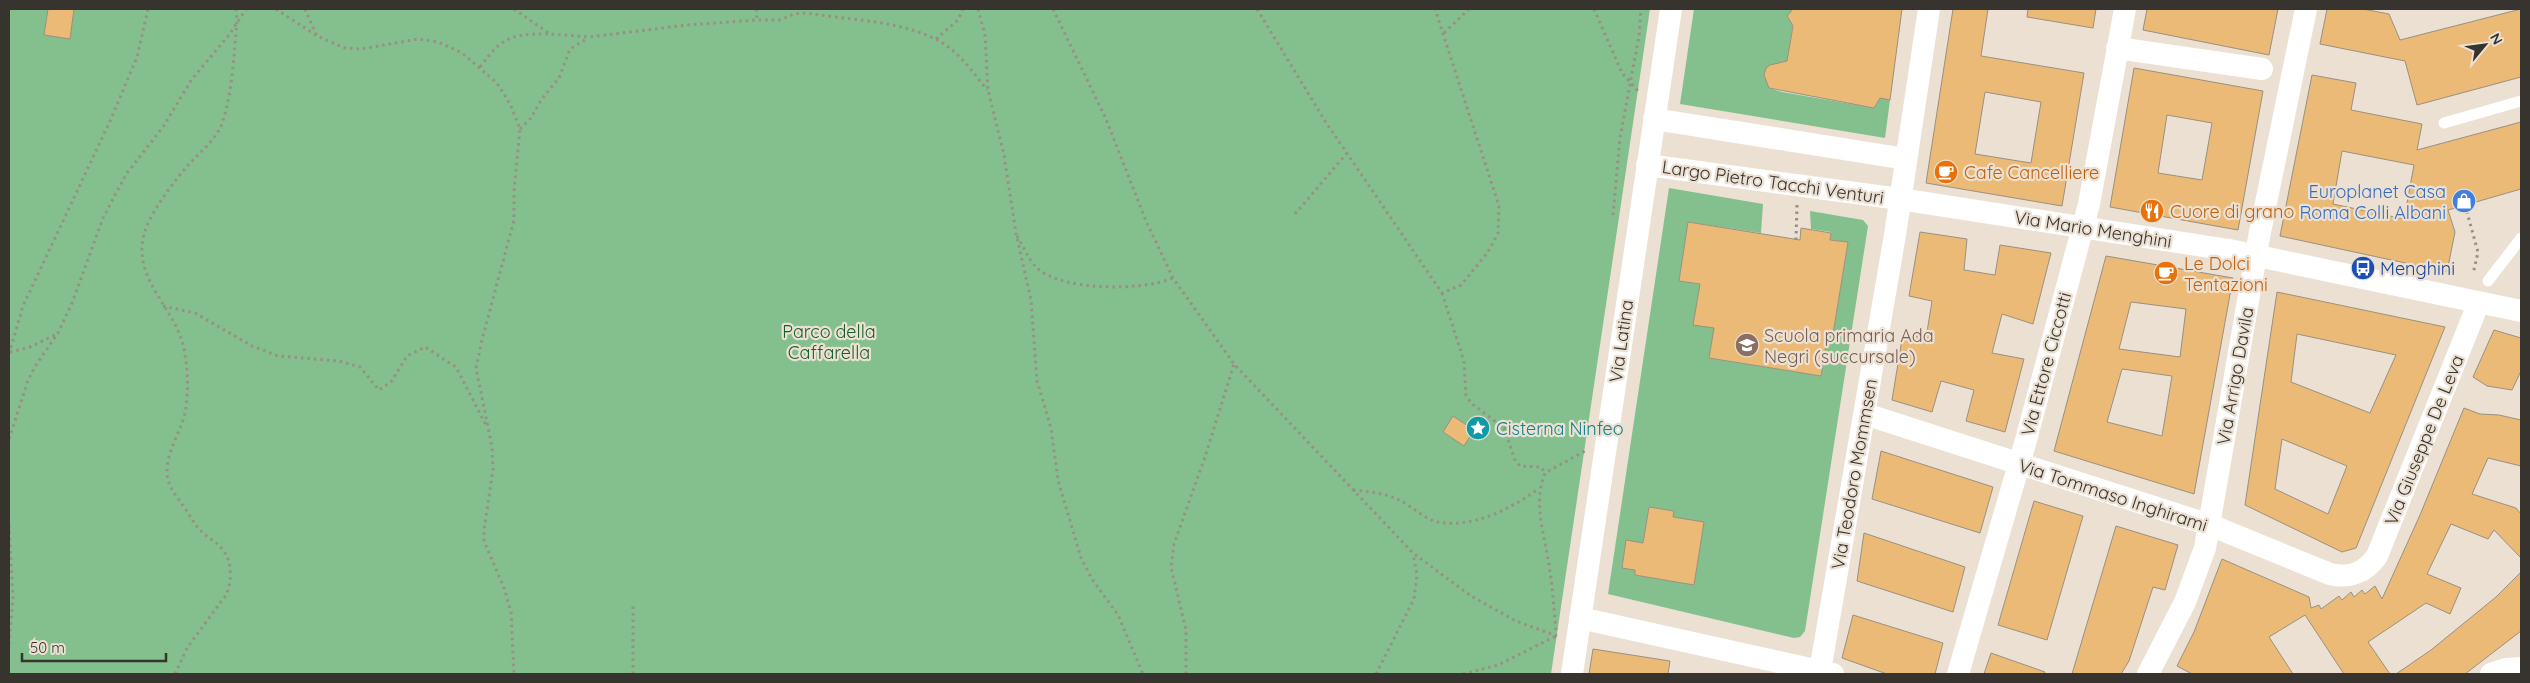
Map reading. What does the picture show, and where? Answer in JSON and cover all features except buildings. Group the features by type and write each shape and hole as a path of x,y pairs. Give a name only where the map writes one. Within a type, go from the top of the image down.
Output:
{"street":[{"name":"Via Latina","path":"1572,674 1670,9"},
{"name":"Via Teodoro Mommsen","path":"1828,672 1865,414 1929,9"},
{"name":"Via Ettore Ciccotti","path":"1958,674 2019,464 2089,204 2124,9"},
{"name":"Via Arrigo Davila","path":"2148,674 2192,585 2210,525 2256,255 2306,9"},
{"path":"2117,48 2262,68"},
{"path":"1654,119 1906,159"},
{"name":"Largo Pietro Tacchi Venturi","path":"1647,165 1900,199"},
{"name":"Via Mario Menghini","path":"1900,199 2082,226 2256,255 2521,311"},
{"name":"Via Giuseppe De Leva","path":"2359,572 2371,564 2377,556 2479,302"},
{"name":"Via Tommaso Inghirami","path":"1865,414 2210,525 2330,574 2344,576 2359,572"},
{"path":"1580,618 1828,672"},
{"path":"2492,674 2506,669 2521,668"}],"lane":[{"path":"2444,123 2521,101"},
{"path":"2488,280 2521,238"}],"path":[{"path":"9,353 23,306 111,119 137,57 148,9"},
{"path":"175,674 187,648 226,595 230,586 229,563 224,552 200,531 169,484 168,462 185,414 188,392 184,348 180,335 149,280 141,254 144,233 171,188 219,129 226,105 237,22 236,9"},
{"path":"9,439 28,380 58,333 84,276 103,218 128,173 163,126 197,73 246,9"},
{"path":"276,9 317,36 345,48 361,49 418,39 438,42 462,53 497,83 510,104 520,129 514,191 514,220 476,368 489,430 493,470 484,541 512,612 514,674"},
{"path":"305,9 317,36"},
{"path":"514,9 550,34"},
{"path":"756,9 757,20"},
{"path":"936,39 958,20 963,9"},
{"path":"978,9 985,35 988,90 1004,155 1016,233 1031,300 1037,381 1051,428 1058,480 1081,558 1092,580 1118,615 1143,674"},
{"path":"1053,9 1106,119 1146,221 1173,278 1234,364 1413,553 1471,596 1516,621 1557,636"},
{"path":"1257,9 1284,56 1347,153 1442,293 1464,361 1466,395 1471,403 1504,428 1515,460 1520,466 1541,467 1545,473"},
{"path":"1434,9 1444,33 1499,206 1498,233 1488,252 1461,285 1442,293"},
{"path":"1444,33 1469,9"},
{"path":"1594,9 1618,66 1629,84 1637,90"},
{"path":"1613,215 1620,138 1639,36 1641,9"},
{"path":"480,67 493,50 509,37 526,34 589,37 757,20 780,20 794,14 807,13 890,25 936,39 964,60 988,90"},
{"path":"520,129 531,118 541,100 559,78 570,49 589,37"},
{"path":"1295,214 1347,153"},
{"path":"1796,240 1798,186"},
{"path":"2465,205 2478,252 2473,277"},
{"path":"1016,233 1036,267 1068,284 1114,287 1160,284 1173,278"},
{"path":"162,306 195,313 252,346 278,356 339,361 360,367 379,390 391,382 407,356 425,347 456,367 489,430"},
{"path":"9,353 30,347 58,333"},
{"path":"1186,674 1186,630 1172,567 1174,544 1234,364"},
{"path":"1557,636 1550,572 1540,517 1538,489 1545,473 1586,451"},
{"path":"1352,490 1380,493 1437,522 1461,523 1524,500 1538,489"},
{"path":"9,525 13,597 9,645"},
{"path":"1376,674 1414,599 1417,574 1413,553"},
{"path":"633,605 633,674"},
{"path":"1463,674 1498,665 1557,636"}],"green space":[{"name":"Parco della Caffarella","path":"9,9 1650,9 1551,674 9,674"},
{"path":"1694,9 1795,9 1789,14 1793,23 1787,64 1770,65 1764,75 1769,88 1874,108 1880,98 1890,100 1885,138 1680,104"},
{"name":"Scuola primaria Ada Negri (succursale)","path":"1669,188 1763,204 1761,233 1688,222 1679,281 1760,294 1709,358 1821,376 1828,333 1833,334 1848,243 1830,240 1831,232 1811,229 1810,211 1863,220 1868,226 1805,631 1800,637 1794,638 1608,594","holes":["1649,507 1674,511 1673,517 1703,522 1694,585 1635,575 1635,570 1622,567 1626,541 1643,543"]}],"place":[{"name":"Cafe Cancelliere","path":"1946,172"},
{"name":"Europlanet Casa Roma Colli Albani","path":"2464,201"},
{"name":"Cuore di grano","path":"2152,211"},
{"name":"Menghini","path":"2363,268"},
{"name":"Le Dolci Tentazioni","path":"2166,273"},
{"name":"Scuola primaria Ada Negri (succursale)","path":"1747,345"},
{"name":"Cisterna Ninfeo","path":"1478,428"}]}
